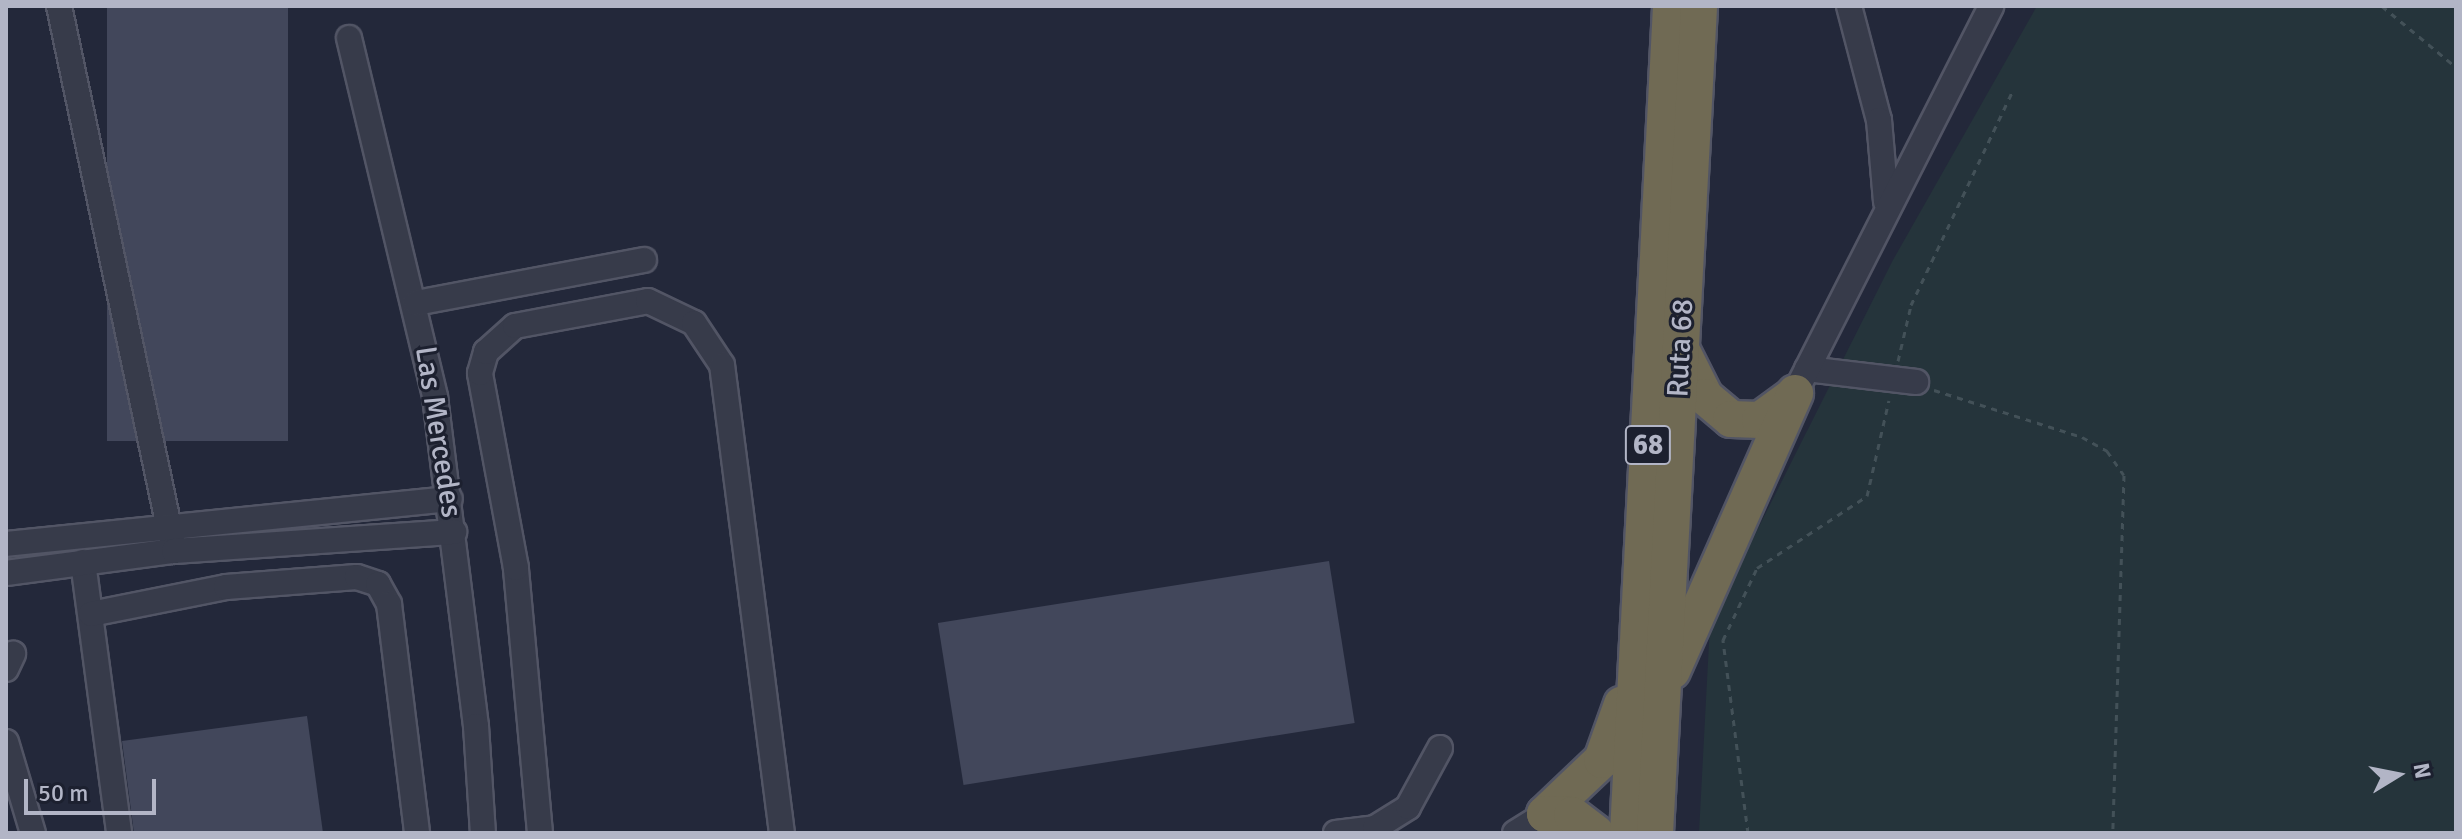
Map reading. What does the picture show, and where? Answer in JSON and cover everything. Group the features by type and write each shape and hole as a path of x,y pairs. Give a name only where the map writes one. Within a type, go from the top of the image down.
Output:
{"highway":[{"name":"Ruta 68","path":"1628,833 1671,6"},
{"name":"Ruta 68","path":"1655,833 1699,6"},
{"path":"1681,350 1705,397 1731,419 1754,421 1771,416 1801,381"},
{"path":"1664,691 1801,381"},
{"path":"1545,814 1602,760 1616,728 1637,644"},
{"path":"1545,814 1579,818 1596,833"}],"street":[{"path":"59,6 172,523 174,551"},
{"path":"1849,6 1879,120 1886,204"},
{"path":"1905,381 1801,381 1886,204 1991,6"},
{"name":"Las Mercedes","path":"349,38 416,303 450,499 483,833"},
{"path":"416,303 644,260"},
{"path":"540,833 516,568 480,373 486,352 515,326 648,301 694,323 722,365 782,833"},
{"path":"6,544 172,523 450,499"},
{"path":"6,573 174,551 454,532"},
{"path":"83,562 119,833"},
{"path":"91,614 226,587 357,577 378,584 389,604 417,833"},
{"path":"6,742 33,833"},
{"path":"1336,833 1375,828 1408,807 1440,748"},
{"path":"1515,833 1545,814"}],"path":[{"path":"2382,6 2456,67"},
{"path":"1748,833 1723,640 1757,568 1867,496 1905,381 1911,305 2013,90"},
{"path":"1905,381 2064,429 2107,451 2120,465 2128,497 2113,833"}],"shaded area":[{"path":"2037,6 2456,6 2456,833 1699,833 1710,624 1893,260"}],"building":[{"path":"107,6 288,6 288,441 107,441"},
{"path":"1329,561 1355,723 964,785 938,623"},
{"path":"307,716 323,833 134,833 122,741"}]}
